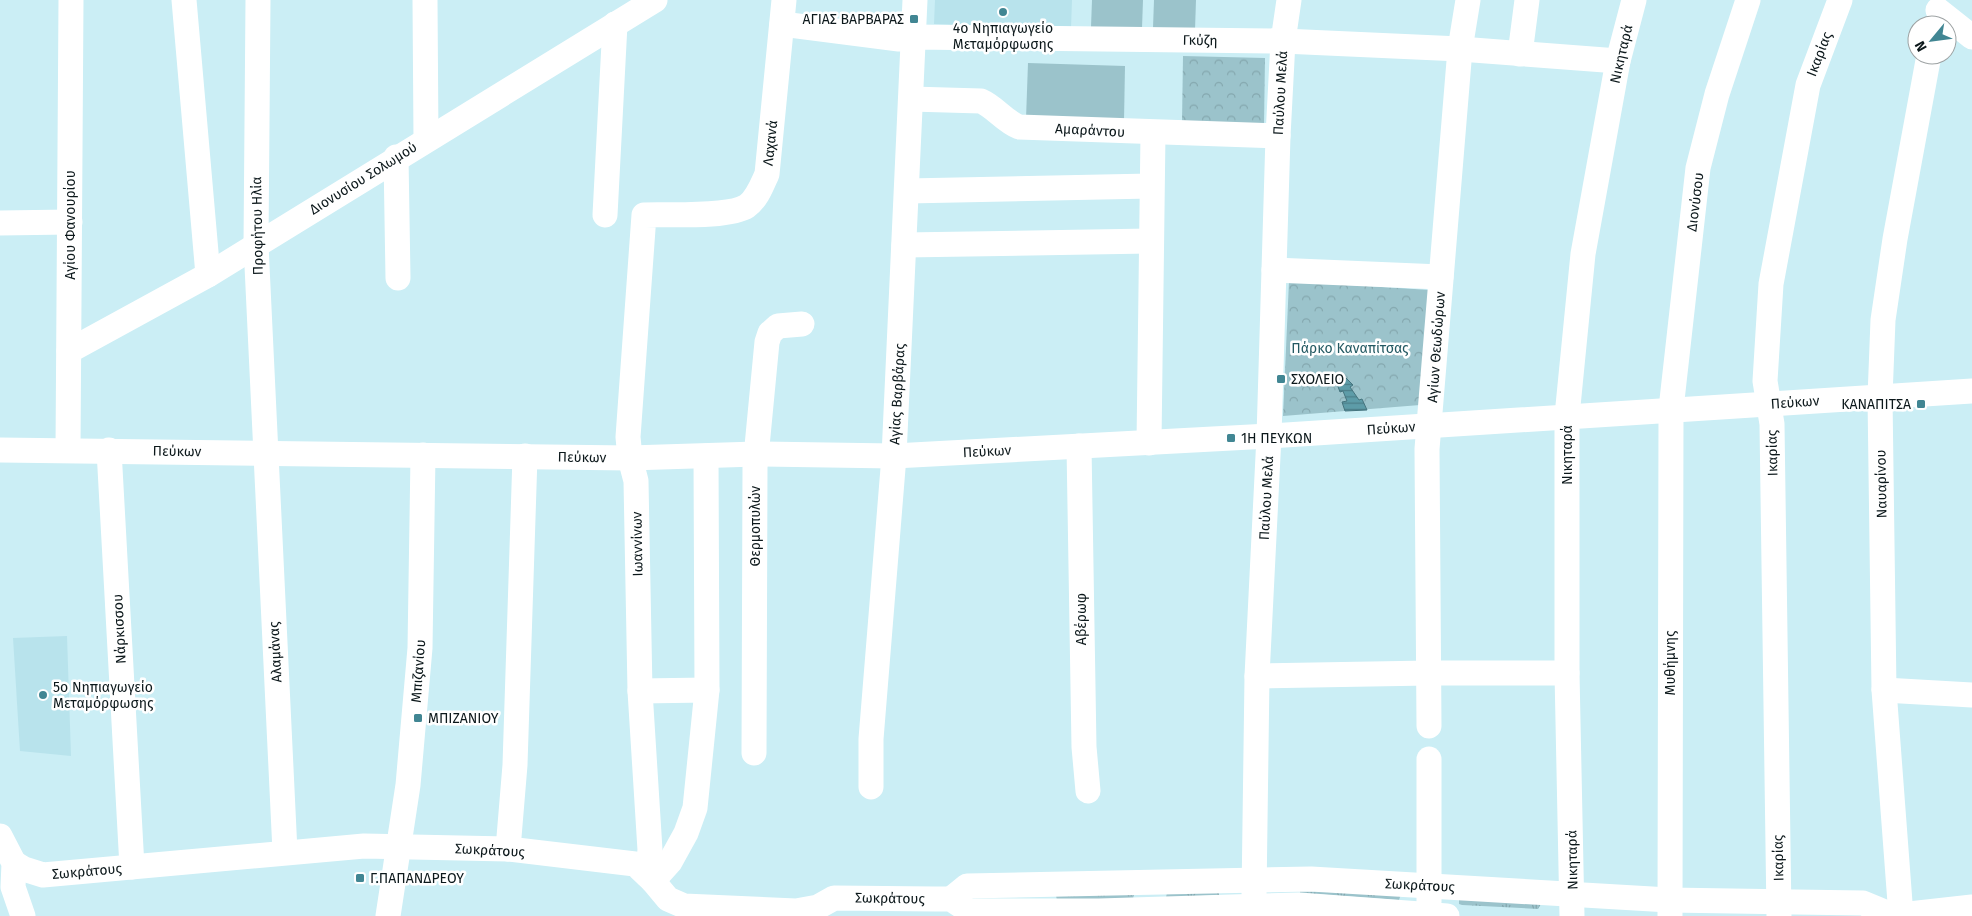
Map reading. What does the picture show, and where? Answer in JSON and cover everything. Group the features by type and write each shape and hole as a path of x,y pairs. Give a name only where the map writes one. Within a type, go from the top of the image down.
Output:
{"street":[{"name":"Αγίου Φανουρίου","path":"68,450 71,0"},
{"path":"184,0 208,274"},
{"name":"Προφήτου Ηλία","path":"258,0 256,245 265,452"},
{"path":"425,0 426,140"},
{"name":"Διονυσίου Σολωμού","path":"69,351 208,274 654,0"},
{"name":"Λαχανά","path":"644,215 733,213 747,206 758,195 767,174 784,0"},
{"name":"Αγίας Βαρβάρας","path":"871,787 871,739 894,456 915,0"},
{"name":"Παύλου Μελά","path":"1254,906 1257,676 1269,436 1278,136 1283,41 1289,0"},
{"name":"Αγίων Θεωδώρων","path":"1429,726 1427,448 1460,50 1468,0"},
{"path":"1520,54 1527,0"},
{"name":"Νικηταρά","path":"1572,905 1567,674 1567,416 1583,254 1618,61 1634,0"},
{"name":"Διονύσου","path":"1671,409 1698,168 1717,94 1748,0"},
{"name":"Ικαρίας","path":"1779,910 1772,424 1765,381 1771,284 1808,85 1840,0"},
{"path":"1939,12 1972,37"},
{"path":"605,215 615,24"},
{"name":"Γκύζη","path":"782,24 899,39 914,37 1283,41 1460,50 1618,61"},
{"name":"Ναυαρίνου","path":"1896,915 1884,690 1880,397 1883,320 1927,65"},
{"name":"Αμαράντου","path":"911,99 980,101 987,104 1008,122 1018,126 1153,133 1278,136"},
{"path":"1149,442 1150,241 1153,133"},
{"path":"396,157 398,278"},
{"path":"907,191 1151,186"},
{"name":"Ιωαννίνων","path":"644,215 628,437 630,458 636,481 640,691 650,878"},
{"path":"0,223 70,222"},
{"path":"904,245 1150,241"},
{"path":"1274,270 1441,277"},
{"name":"Θερμοπυλών","path":"754,753 756,454 767,342 770,333 778,326 802,324"},
{"name":"Πεύκων","path":"0,450 630,458 756,454 894,456 1269,436 1972,391"},
{"name":"Μυθήμνης","path":"1670,908 1671,409"},
{"name":"Αβέρωφ","path":"1079,446 1084,747 1088,791"},
{"name":"Νάρκισσου","path":"109,450 132,867"},
{"name":"Αλαμάνας","path":"265,452 285,852"},
{"name":"Μπιζανίου","path":"388,916 413,740 420,648 423,455"},
{"path":"508,849 515,765 525,456"},
{"path":"650,878 674,855 686,833 695,808 707,690 706,456"},
{"path":"1257,676 1428,673 1567,674"},
{"path":"640,691 707,690"},
{"path":"1884,690 1972,695"},
{"path":"1429,759 1429,886 1438,915"},
{"path":"0,836 14,863 13,886 23,916"},
{"name":"Σωκράτους","path":"14,863 24,869 43,875 364,846 508,849 635,864 668,899 684,906 796,911 818,906 834,898 950,900 969,911 1147,910 1299,905 1376,913 1438,915"},
{"name":"Σωκράτους","path":"950,900 967,886 1311,879 1429,886 1572,905 1779,910 1863,903 1896,915 1972,907"},
{"path":"1147,910 1148,882"},
{"path":"1044,884 1045,911"}],"shaded area":[{"name":"4ο Νηπιαγωγείο Μεταμόρφωσης","path":"935,0 1072,0 1071,28 934,24"},
{"path":"1346,378 1353,385 1350,387 1359,400 1362,399 1367,410 1345,411 1342,402 1347,401 1343,391 1340,392 1337,384"},
{"name":"5ο Νηπιαγωγείο Μεταμόρφωσης","path":"67,636 71,756 20,751 13,638"}],"green space":[{"path":"1092,0 1143,0 1142,28 1091,27"},
{"path":"1154,0 1196,0 1195,30 1153,28"},
{"path":"1183,56 1265,58 1264,125 1182,123"},
{"path":"1028,63 1125,66 1124,121 1026,119"},
{"name":"Πάρκο Καναπίτσας","path":"1289,281 1429,290 1420,405 1283,416"},
{"path":"1300,891 1401,894 1399,900 1300,893"},
{"path":"1167,892 1219,893 1219,895 1166,898"},
{"path":"1134,894 1133,899 1057,901 1056,895"},
{"path":"1459,898 1541,904 1538,909 1462,905 1459,904"}],"place":[{"name":"4ο Νηπιαγωγείο Μεταμόρφωσης","path":"1003,12"},
{"name":"ΑΓΙΑΣ ΒΑΡΒΑΡΑΣ","path":"914,19"},
{"name":"ΣΧΟΛΕΙΟ","path":"1281,379"},
{"name":"ΚΑΝΑΠΙΤΣΑ","path":"1921,404"},
{"name":"1Η ΠΕΥΚΩΝ","path":"1231,438"},
{"name":"5ο Νηπιαγωγείο Μεταμόρφωσης","path":"43,695"},
{"name":"ΜΠΙΖΑΝΙΟΥ","path":"418,718"},
{"name":"Γ.ΠΑΠΑΝΔΡΕΟΥ","path":"360,878"}]}
